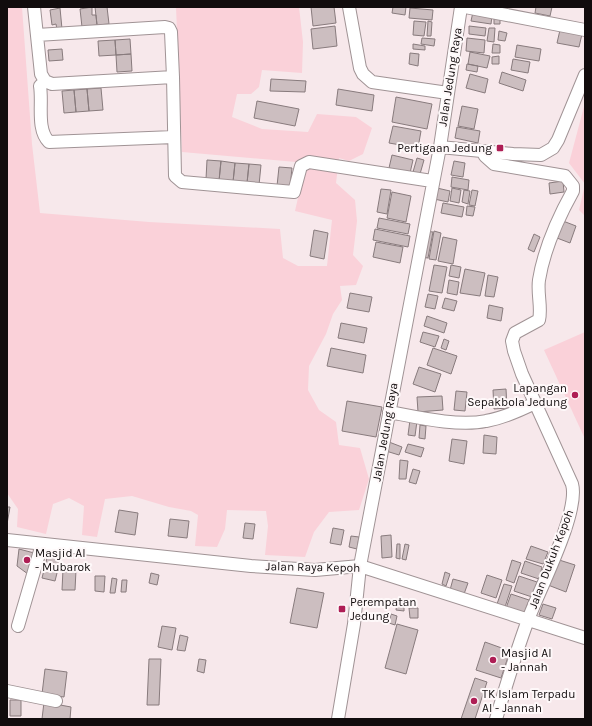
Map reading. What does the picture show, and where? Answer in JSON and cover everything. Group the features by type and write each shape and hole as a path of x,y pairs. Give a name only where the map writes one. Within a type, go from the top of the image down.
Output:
{"street":[{"path":"34,7 41,74 45,81 52,84 173,77"},
{"path":"349,7 360,68 367,78 372,82 448,93"},
{"name":"Jalan Jedung Raya","path":"338,719 354,624 360,566 432,181 440,147 461,7"},
{"path":"464,7 585,30"},
{"path":"37,35 165,27 171,32 176,176 182,182 294,192 301,166 309,162 432,181"},
{"path":"440,147 541,155 553,148 585,75"},
{"path":"45,81 40,86 42,126 43,136 49,142 174,137"},
{"path":"389,412 436,420 485,422 507,416 535,403 518,363 512,341 515,333 539,320 539,279 556,222 573,190 573,186 570,179 565,176 494,164 482,151"},
{"name":"Jalan Dukuh Kepoh","path":"496,719 528,620 565,527 573,498 572,484 535,403"},
{"name":"Jalan Raya Kepoh","path":"7,540 251,566 315,570 360,566 585,638"},
{"path":"18,626 42,544"},
{"path":"7,691 56,700"}],"shaded area":[{"path":"7,7 22,7 32,144 40,213 149,222 280,229 283,258 298,266 327,266 332,220 295,211 305,167 296,162 182,152 176,7 299,7 303,42 302,73 262,70 259,87 251,94 237,94 232,117 262,129 308,132 317,114 356,117 372,128 363,154 349,161 339,158 336,183 355,200 357,221 353,255 363,266 356,285 340,286 342,300 333,314 326,334 309,366 308,390 319,410 336,422 339,445 360,448 369,479 359,510 329,512 314,532 305,557 265,555 268,526 266,511 227,510 225,529 217,547 195,546 198,515 191,511 169,507 132,496 105,499 97,537 82,535 84,506 69,498 53,504 46,534 17,527 18,509 7,493"},
{"path":"585,103 585,184 569,163"},
{"path":"585,184 585,216 579,210"},
{"name":"Lapangan Sepakbola Jedung","path":"585,332 585,439 544,350"}],"building":[{"path":"92,7 92,15 96,15 97,25 82,27 80,9"},
{"path":"95,7 107,7 109,24 97,25"},
{"path":"311,7 334,7 336,23 313,26"},
{"path":"393,7 406,7 405,15 392,13"},
{"path":"536,7 552,7 550,16 535,13"},
{"path":"60,8 62,29 57,30 56,24 52,25 50,10"},
{"path":"410,8 433,10 432,20 409,18"},
{"path":"473,12 492,16 491,24 471,21"},
{"path":"494,16 500,16 500,24 494,24"},
{"path":"414,21 426,22 424,36 413,35"},
{"path":"428,21 432,22 431,36 427,36"},
{"path":"335,26 337,46 313,49 311,29"},
{"path":"469,26 486,28 485,36 469,34"},
{"path":"489,28 495,28 494,42 487,41"},
{"path":"560,30 582,34 579,47 557,43"},
{"path":"499,31 507,33 505,41 498,40"},
{"path":"422,38 435,39 434,46 421,44"},
{"path":"467,38 485,40 484,53 466,51"},
{"path":"130,39 131,54 116,55 115,40"},
{"path":"115,40 116,55 99,56 98,41"},
{"path":"413,44 425,46 425,50 413,49"},
{"path":"493,44 500,45 500,53 492,53"},
{"path":"517,45 541,49 539,61 515,57"},
{"path":"62,49 63,60 49,61 48,50"},
{"path":"470,52 490,56 487,68 468,64"},
{"path":"410,53 419,54 418,66 409,64"},
{"path":"131,54 132,71 117,72 116,55"},
{"path":"499,56 499,64 492,64 492,57"},
{"path":"513,59 530,62 528,73 511,70"},
{"path":"467,64 478,66 477,72 466,70"},
{"path":"502,72 526,80 523,91 499,83"},
{"path":"470,74 488,79 485,93 466,88"},
{"path":"271,79 306,81 305,92 270,91"},
{"path":"101,88 103,110 89,111 87,89"},
{"path":"87,89 89,111 76,112 74,90"},
{"path":"338,89 374,95 372,111 336,105"},
{"path":"74,90 76,112 64,113 62,91"},
{"path":"396,97 432,104 427,129 392,122"},
{"path":"257,101 299,109 295,126 254,118"},
{"path":"462,106 478,109 474,129 458,126"},
{"path":"393,126 421,131 418,148 389,143"},
{"path":"457,127 480,131 478,143 455,138"},
{"path":"392,155 413,160 410,173 389,168"},
{"path":"417,158 424,160 420,174 413,172"},
{"path":"207,160 221,161 219,181 206,179"},
{"path":"221,161 235,163 233,182 219,181"},
{"path":"454,161 465,163 463,177 451,175"},
{"path":"235,163 249,164 247,183 233,182"},
{"path":"249,164 261,165 259,185 247,183"},
{"path":"279,167 292,168 290,188 277,186"},
{"path":"452,177 469,180 468,190 451,187"},
{"path":"563,181 564,192 550,194 549,183"},
{"path":"437,188 450,191 448,202 434,199"},
{"path":"452,188 461,190 459,203 450,201"},
{"path":"381,189 391,190 387,214 377,212"},
{"path":"464,190 470,191 468,204 462,202"},
{"path":"472,190 478,191 475,206 469,205"},
{"path":"392,192 411,196 406,222 387,218"},
{"path":"443,203 464,207 462,217 441,213"},
{"path":"467,206 475,207 473,216 466,215"},
{"path":"379,218 410,224 408,234 377,228"},
{"path":"563,221 576,226 570,243 557,238"},
{"path":"375,229 410,236 408,247 373,240"},
{"path":"314,230 328,233 324,259 310,256"},
{"path":"424,231 433,232 428,258 419,257"},
{"path":"434,231 441,233 436,260 429,259"},
{"path":"534,234 540,237 534,252 528,249"},
{"path":"443,237 457,240 453,264 438,261"},
{"path":"376,242 403,247 400,263 373,257"},
{"path":"434,265 447,267 442,293 429,291"},
{"path":"451,265 461,267 459,278 449,276"},
{"path":"465,269 485,273 480,296 460,293"},
{"path":"488,275 498,277 494,297 485,296"},
{"path":"449,280 459,282 457,295 447,293"},
{"path":"350,293 372,297 369,312 347,308"},
{"path":"428,294 438,296 435,309 425,307"},
{"path":"445,298 457,301 454,311 442,308"},
{"path":"489,305 503,308 501,321 487,318"},
{"path":"427,316 447,323 444,333 424,326"},
{"path":"341,323 367,328 364,343 338,338"},
{"path":"423,332 439,336 435,347 420,342"},
{"path":"444,339 449,341 446,350 441,348"},
{"path":"331,348 366,355 363,373 327,366"},
{"path":"433,348 457,356 451,374 427,365"},
{"path":"419,367 441,374 435,392 413,384"},
{"path":"506,389 507,408 494,409 493,390"},
{"path":"456,391 467,392 465,411 454,410"},
{"path":"442,396 443,410 418,412 417,397"},
{"path":"347,401 382,407 376,437 342,431"},
{"path":"410,420 417,421 415,436 408,435"},
{"path":"420,425 426,426 425,439 419,438"},
{"path":"484,435 497,437 496,454 483,453"},
{"path":"452,439 467,441 464,464 449,461"},
{"path":"389,442 402,447 399,455 386,451"},
{"path":"408,444 424,448 421,457 405,452"},
{"path":"400,460 408,461 406,479 399,479"},
{"path":"413,469 420,471 416,484 409,482"},
{"path":"7,507 10,507 7,524"},
{"path":"119,510 138,513 135,535 115,532"},
{"path":"170,519 189,521 187,538 168,536"},
{"path":"245,523 255,524 253,539 243,538"},
{"path":"333,528 344,530 341,545 330,543"},
{"path":"391,535 392,557 382,558 381,536"},
{"path":"351,536 359,537 357,549 349,547"},
{"path":"397,544 400,544 400,559 396,558"},
{"path":"405,544 409,545 406,560 402,559"},
{"path":"531,546 548,552 543,564 526,559"},
{"name":"Masjid Al - Mubarok","path":"19,549 38,554 32,577 17,566"},
{"path":"48,554 61,557 55,581 42,578"},
{"path":"556,559 575,565 566,592 548,585"},
{"path":"512,560 521,563 514,583 506,580"},
{"path":"525,561 542,567 539,579 521,573"},
{"path":"63,569 76,570 75,590 62,590"},
{"path":"445,572 450,574 446,586 442,584"},
{"path":"151,573 159,575 157,585 149,583"},
{"path":"487,575 502,580 496,598 481,593"},
{"path":"95,576 105,576 104,592 95,591"},
{"path":"519,576 537,582 532,597 514,591"},
{"path":"112,578 117,579 115,593 110,593"},
{"path":"453,579 468,583 464,594 450,590"},
{"path":"122,580 127,580 126,592 121,592"},
{"path":"504,584 512,586 505,607 497,604"},
{"path":"297,588 324,593 317,628 290,623"},
{"path":"511,594 529,600 523,617 505,611"},
{"path":"397,603 404,604 404,611 396,610"},
{"path":"543,604 556,608 552,619 539,615"},
{"path":"409,608 418,608 418,618 410,618"},
{"path":"391,614 397,616 395,625 389,623"},
{"path":"397,624 418,630 406,674 385,668"},
{"path":"162,626 176,628 172,650 158,647"},
{"path":"180,635 188,637 185,651 177,650"},
{"name":"Masjid Al - Jannah","path":"485,642 510,651 501,678 476,670"},
{"path":"149,659 161,659 159,705 147,705"},
{"path":"199,659 206,660 204,673 197,671"},
{"path":"45,669 67,672 64,697 42,694"},
{"name":"TK Islam Terpadu Al - Jannah","path":"475,678 487,682 475,719 461,719"},
{"path":"10,700 21,700 21,716 10,716"},
{"path":"44,702 71,707 70,719 42,719"}],"place":[{"name":"Pertigaan Jedung","path":"500,148"},
{"name":"Lapangan Sepakbola Jedung","path":"575,395"},
{"name":"Masjid Al - Mubarok","path":"27,560"},
{"name":"Perempatan Jedung","path":"342,609"},
{"name":"Masjid Al - Jannah","path":"493,660"},
{"name":"TK Islam Terpadu Al - Jannah","path":"474,701"}]}
